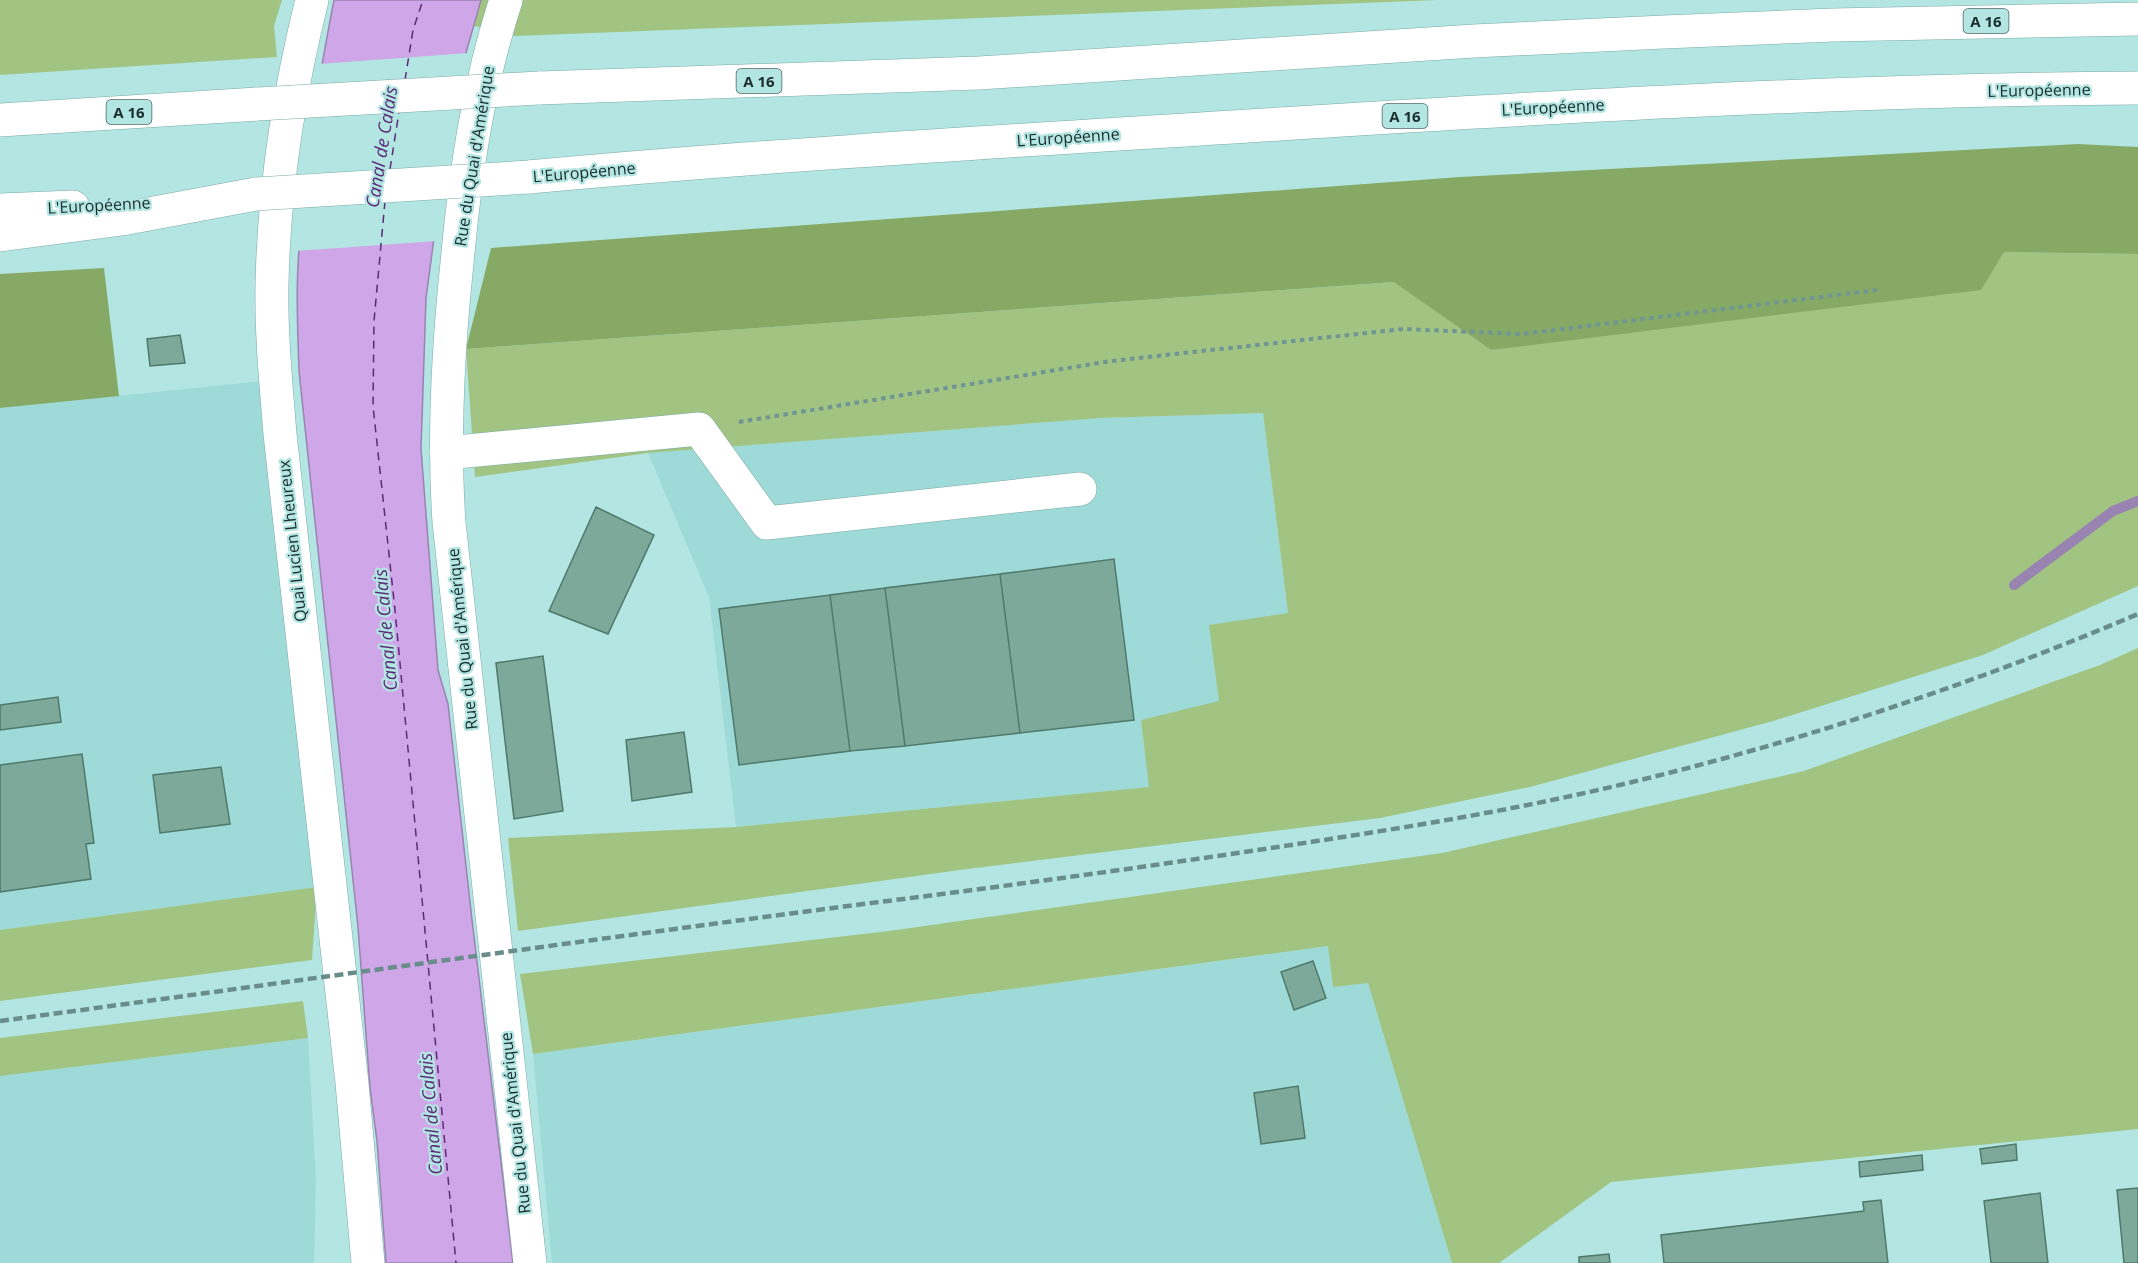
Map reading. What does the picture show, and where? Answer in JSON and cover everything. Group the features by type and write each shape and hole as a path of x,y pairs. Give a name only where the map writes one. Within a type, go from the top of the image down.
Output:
{"main road":[{"name":"Quai Lucien Lheureux","path":"312,0 291,95 278,194 273,245 273,329 282,445 352,1083 368,1263"},
{"name":"Rue du Quai d'Amérique","path":"503,9 484,81 464,193 448,358 446,453 449,522 530,1263"},
{"name":"A 16","path":"0,120 539,88 979,73 1474,41 1664,32 1833,25 2138,19"},
{"name":"L'Européenne","path":"0,210 116,205 529,177 672,164 1482,111 1818,95 2138,88"},
{"path":"0,235 122,219 256,194"},
{"path":"446,453 699,429 767,523 1080,489"},
{"name":"Quai Lucien Lheureux","path":"350,1263 352,1083"}],"path":[{"path":"699,429 1111,361 1403,328 1522,334 1877,290"}],"shaded area":[{"path":"264,381 317,887 0,930 0,408"},
{"path":"1263,413 1288,614 1219,702 1141,720 1150,787 736,827 709,597 648,453 1101,418"},
{"path":"1329,946 1368,983 1452,1263 552,1263 533,1054"},
{"path":"308,1038 316,1180 314,1263 0,1263 0,1076"}],"green space":[{"path":"0,0 282,0 274,26 277,57 0,75"},
{"path":"481,0 1439,0 516,36 474,26"},
{"path":"2078,144 2138,147 2138,254 2004,252 1981,290 1491,350 1394,282 466,349 491,248 1460,177"},
{"path":"2004,252 2138,254 2138,586 1983,655 1773,721 1530,787 1380,818 960,870 518,931 508,838 736,827 1149,787 1141,720 1219,701 1209,625 1288,613 1263,413 1101,418 648,453 475,477 466,349 1395,282 1491,350"},
{"path":"104,268 119,396 0,408 0,274"},
{"path":"2138,648 2138,1129 1611,1182 1499,1263 1452,1263 1368,983 1333,987 1328,946 533,1054 520,974 889,931 1442,853 1804,771 2100,665"},
{"path":"317,887 312,960 0,1001 0,930"},
{"path":"303,1001 308,1038 0,1076 0,1038"}],"water":[{"name":"Canal de Calais","path":"334,0 481,0 460,74 436,223 426,298 421,449 438,670 448,704 513,1263 386,1263 358,927 299,371 297,279 303,199 316,99"}],"pier":[{"path":"469,53 463,75 437,241 296,251 304,161 319,64"}],"building":[{"path":"180,335 185,363 150,366 147,339"},
{"path":"596,507 654,535 608,634 549,611"},
{"path":"1114,559 1134,720 1020,733 1000,574"},
{"path":"1000,574 1020,733 905,746 885,588"},
{"path":"885,588 905,746 850,751 830,595"},
{"path":"830,595 850,751 739,765 719,609"},
{"path":"543,656 563,811 514,819 496,663"},
{"path":"58,697 61,722 0,730 0,705"},
{"path":"684,732 692,792 632,801 626,740"},
{"path":"82,754 94,843 86,844 91,879 0,892 0,765"},
{"path":"221,767 230,824 160,833 153,775"},
{"path":"1313,961 1326,998 1294,1010 1281,972"},
{"path":"1298,1086 1305,1138 1261,1144 1254,1093"},
{"path":"2016,1144 2017,1160 1982,1164 1980,1149"},
{"path":"1922,1155 1923,1170 1860,1177 1859,1162"},
{"path":"2138,1188 2138,1263 2124,1263 2117,1190"},
{"path":"2040,1193 2048,1263 1991,1263 1984,1201"},
{"path":"1881,1200 1888,1263 1664,1263 1661,1235 1864,1211 1863,1202"},
{"path":"1609,1254 1610,1263 1579,1263 1579,1257"}],"waterway":[{"path":"2014,585 2113,511 2138,501"}],"ferry route":[{"path":"405,80 413,30 423,0"},
{"path":"390,169 399,112"},
{"path":"385,201 374,321 373,406 395,610 456,1263"}],"railway":[{"path":"0,1021 1100,873 1346,837 1487,813 1581,794 1693,767 1823,730 2013,664 2138,614"}]}
